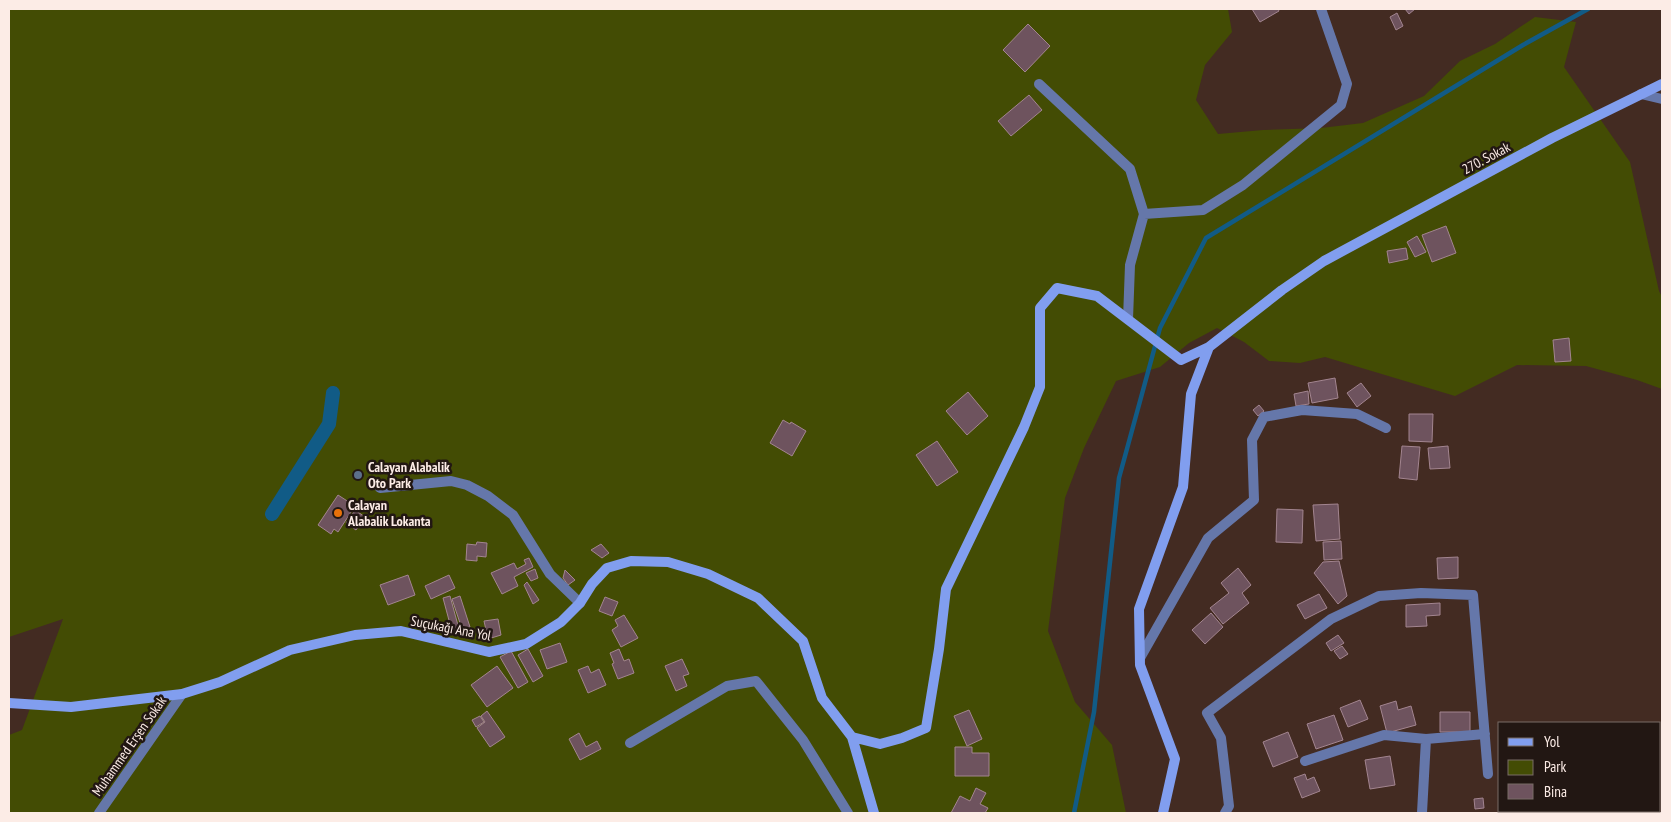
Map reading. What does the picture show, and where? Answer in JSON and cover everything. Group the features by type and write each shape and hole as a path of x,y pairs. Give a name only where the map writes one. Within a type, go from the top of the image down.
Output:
{"street":[{"path":"1144,214 1203,210 1243,185 1341,105 1347,84 1321,9"},
{"path":"1039,84 1130,169 1144,214 1130,265 1128,319"},
{"name":"270. Sokak","path":"1128,319 1181,360 1209,347 1282,290 1324,261 1552,138 1662,84"},
{"path":"1641,94 1662,99"},
{"path":"852,737 880,744 902,738 926,728 939,649 946,589 1024,427 1040,387 1040,308 1057,288 1097,296 1128,319"},
{"path":"1163,813 1175,759 1140,664 1139,609 1183,487 1190,394 1209,347"},
{"path":"1140,658 1208,538 1254,500 1252,440 1264,417 1302,410 1357,414 1386,428"},
{"path":"380,488 451,481 467,485 488,496 512,515 550,574 580,603"},
{"name":"Suçukağı Ana Yol","path":"9,703 71,708 182,694 220,682 290,650 355,635 401,632 489,652 526,644 561,622 580,603 592,584 607,568 631,561 668,562 708,574 758,598 803,641 822,698 852,737 874,813"},
{"path":"1225,813 1229,806 1221,738 1207,713 1331,619 1379,596 1421,593 1473,595 1488,774"},
{"path":"630,743 727,686 756,681 803,740 848,813"},
{"name":"Muhammed Erşen Sokak","path":"99,813 182,694"},
{"path":"1305,761 1384,735 1426,739 1485,734"},
{"path":"1422,813 1426,739"}],"green space":[{"path":"9,9 1228,9 1232,32 1205,65 1196,100 1218,134 1321,128 1363,123 1424,96 1460,61 1495,44 1535,17 1576,22 1564,67 1630,162 1659,291 1662,297 1662,389 1586,366 1517,365 1455,396 1325,357 1300,363 1269,361 1244,342 1217,328 1189,343 1160,367 1116,381 1084,448 1065,498 1048,631 1075,702 1112,745 1126,813 9,813 9,735 22,730 63,619 9,637"}],"building":[{"path":"1252,9 1278,9 1279,11 1260,22"},
{"path":"1405,9 1415,9 1409,14"},
{"path":"1397,13 1403,26 1396,30 1390,17"},
{"path":"1028,24 1050,46 1025,72 1003,50"},
{"path":"1029,95 1042,110 1011,136 998,121"},
{"path":"1446,226 1456,253 1432,262 1422,235"},
{"path":"1417,236 1426,252 1415,257 1407,242"},
{"path":"1406,248 1408,259 1389,263 1387,251"},
{"path":"1569,338 1571,361 1555,362 1553,340"},
{"path":"1335,378 1338,398 1312,403 1308,383"},
{"path":"1361,383 1371,396 1357,407 1347,393"},
{"path":"1308,391 1309,404 1296,406 1294,394"},
{"path":"968,392 988,416 967,435 946,411"},
{"path":"1259,405 1264,411 1258,416 1253,410"},
{"path":"1409,414 1433,414 1432,442 1409,441"},
{"path":"783,420 790,424 791,422 806,431 792,456 770,443"},
{"path":"937,441 958,472 937,486 916,455"},
{"path":"1402,446 1420,447 1417,480 1399,478"},
{"path":"1448,446 1450,468 1430,469 1428,448"},
{"name":"Calayan Alabalik Lokanta","path":"338,495 355,506 338,532 334,529 331,534 318,525"},
{"path":"1338,504 1340,539 1316,541 1313,505"},
{"path":"1277,509 1303,510 1302,543 1276,542"},
{"path":"355,510 365,517 356,530 346,523"},
{"path":"1341,541 1342,559 1324,560 1323,542"},
{"path":"477,542 487,543 486,557 477,556 477,561 466,560 467,544 476,545"},
{"path":"601,544 609,553 602,558 591,550"},
{"path":"1458,557 1458,578 1438,579 1437,558"},
{"path":"529,558 533,567 514,577 518,586 502,594 491,573 514,563 517,569 526,564 524,560"},
{"path":"1339,561 1347,596 1338,604 1314,573 1323,562"},
{"path":"1238,568 1251,585 1242,593 1249,603 1223,624 1210,608 1229,593 1221,583"},
{"path":"535,569 538,578 531,581 526,573"},
{"path":"565,570 575,580 568,585 563,578"},
{"path":"408,575 415,595 388,605 380,585"},
{"path":"449,575 455,588 431,599 425,586"},
{"path":"527,582 539,600 533,604 524,585"},
{"path":"1319,594 1327,608 1305,619 1297,605"},
{"path":"450,596 459,629 447,633 445,625 450,624 443,598"},
{"path":"460,596 470,627 462,629 452,599"},
{"path":"605,597 618,602 612,616 599,611"},
{"path":"1440,603 1440,615 1426,616 1427,626 1406,627 1406,605"},
{"path":"1211,613 1223,627 1205,644 1192,630"},
{"path":"624,615 638,638 621,647 612,630 618,626 615,620"},
{"path":"498,619 501,635 488,639 484,621"},
{"path":"1338,635 1344,643 1331,651 1326,643"},
{"path":"560,643 567,662 547,669 540,650"},
{"path":"1342,646 1348,654 1340,659 1334,651"},
{"path":"528,649 543,676 533,682 518,655"},
{"path":"619,649 624,661 629,659 634,673 618,679 610,653"},
{"path":"511,651 528,682 518,688 500,657"},
{"path":"682,659 689,674 683,676 687,686 676,691 665,666"},
{"path":"497,666 513,688 487,707 471,685"},
{"path":"588,666 591,673 599,669 606,685 588,693 578,670"},
{"path":"1360,700 1368,719 1348,727 1340,708"},
{"path":"1396,701 1398,710 1411,706 1416,725 1387,733 1380,706"},
{"path":"969,710 982,739 967,746 954,716"},
{"path":"487,711 505,737 490,747 477,728 485,722 481,716"},
{"path":"1440,712 1470,712 1470,732 1440,732"},
{"path":"1334,715 1343,740 1316,749 1307,724"},
{"path":"480,716 484,722 476,727 472,720"},
{"path":"1288,732 1298,757 1273,767 1263,742"},
{"path":"579,733 586,747 597,741 601,749 580,760 569,739"},
{"path":"955,747 972,747 972,753 989,753 989,776 955,776"},
{"path":"1390,756 1395,785 1370,789 1365,760"},
{"path":"1305,774 1307,780 1314,777 1320,791 1302,798 1294,778"},
{"path":"976,788 986,793 980,804 988,808 985,813 951,813 960,796 970,801"},
{"path":"1483,798 1484,808 1475,809 1474,799"}],"waterway":[{"path":"1074,813 1094,712 1119,478 1160,328 1206,238 1523,45 1588,9"},
{"path":"272,514 329,424 333,393"}],"place":[{"name":"Calayan Alabalik Oto Park","path":"358,475"},
{"name":"Calayan Alabalik Lokanta","path":"338,513"}]}
